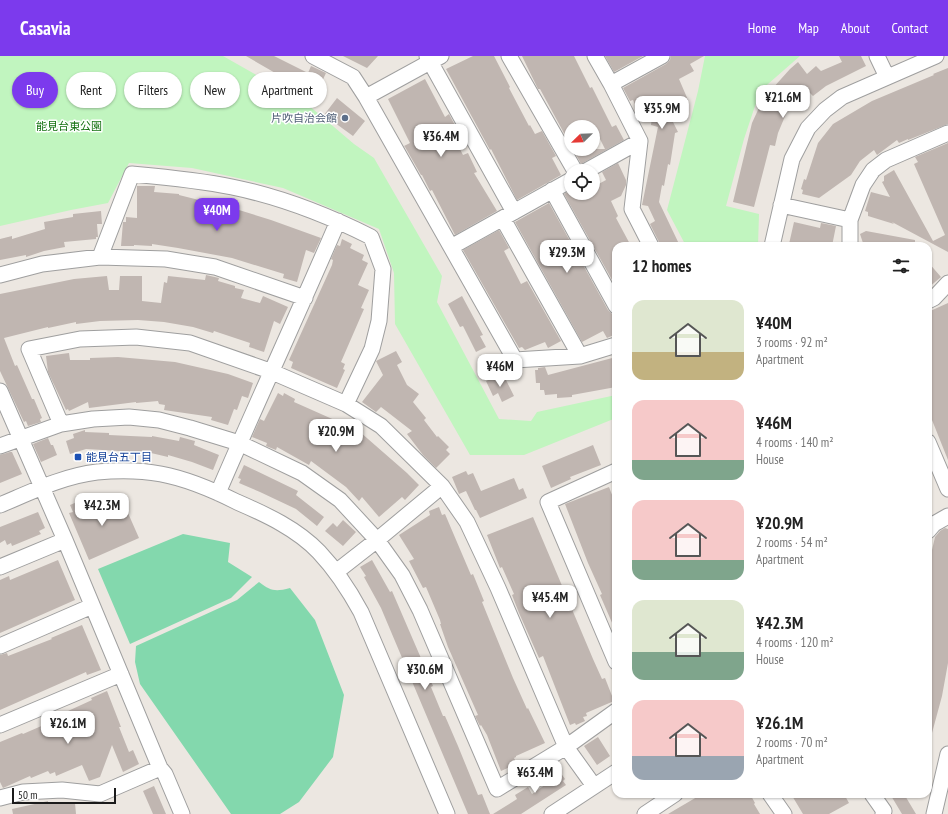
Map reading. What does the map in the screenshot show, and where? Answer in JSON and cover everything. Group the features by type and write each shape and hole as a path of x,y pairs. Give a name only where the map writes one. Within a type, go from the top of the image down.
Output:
{"street":[{"path":"313,56 352,77 366,97 515,360 580,356 612,346"},
{"path":"509,56 571,164"},
{"path":"595,56 640,141 632,209 649,242"},
{"path":"611,84 662,56"},
{"path":"877,56 887,77"},
{"path":"773,242 792,159 808,128 825,110 842,97 936,56"},
{"path":"366,97 433,58 508,215 580,356"},
{"path":"850,242 850,220 863,185 873,170 886,160 948,133"},
{"path":"599,164 640,141"},
{"path":"100,257 132,174 187,179 233,187 290,203 338,221 371,237 383,269 379,321 372,349 346,404"},
{"path":"451,247 564,184"},
{"path":"552,190 612,299"},
{"path":"781,205 850,220"},
{"path":"218,493 270,370 305,298 338,221"},
{"path":"0,275 42,264 100,257 166,259 215,267 305,298"},
{"path":"932,299 948,283"},
{"path":"61,424 29,349 80,340 136,337 190,343 270,370 346,404 381,426 442,486 467,522 498,588 566,747 594,786"},
{"path":"0,391 65,540 160,768 165,774 182,814"},
{"path":"0,446 61,424 93,419 129,417 159,420 239,443 308,477 340,500 377,540 402,575 420,610 497,789 566,747 612,714"},
{"path":"932,451 948,489"},
{"path":"0,505 67,478 96,472 128,471 160,474 189,481 218,493 272,518 298,534 318,552 336,572 349,590 361,612 447,814"},
{"path":"612,473 548,502 612,653"},
{"path":"336,572 442,486"},
{"path":"932,526 948,516"},
{"path":"0,567 65,540"},
{"path":"0,646 92,606"},
{"path":"0,726 121,674"},
{"path":"934,814 948,754"},
{"path":"0,798 23,792 62,790 100,794 160,768"},
{"path":"552,814 612,775"},
{"path":"645,814 669,798"},
{"path":"773,798 784,814"},
{"path":"875,798 884,813"}],"green space":[{"name":"能見台東公園","path":"0,56 223,56 251,72 248,72 248,108 312,108 354,144 374,158 442,276 437,302 499,419 531,421 537,412 612,396 612,420 524,455 470,455 395,324 394,273 379,229 283,188 192,168 129,163 108,203 0,226"},
{"path":"705,56 800,56 760,91 744,139 726,206 759,214 758,242 684,242 667,210 698,91"},
{"path":"183,534 230,543 228,562 252,577 231,598 130,644 98,569"},
{"path":"259,582 273,590 290,588 315,620 344,695 333,757 299,802 280,814 231,814 140,684 135,662 136,646 237,600"}],"building":[{"path":"246,56 274,56 306,72 274,72"},
{"path":"343,56 378,56 367,68"},
{"path":"473,56 494,56 529,126 530,125 535,134 542,131 556,156 552,158 561,175 517,200 491,149 490,150 446,69"},
{"path":"522,56 574,56 590,88 592,87 612,127 616,125 624,140 600,153 600,149 605,149 600,139 600,120 564,120 564,133 540,89 538,89"},
{"path":"605,56 643,56 614,72"},
{"path":"671,56 704,56 690,64 694,71 679,79 688,100 684,101 686,107 681,109 685,116 673,122 678,132 675,133 670,165 668,164 659,202 678,242 659,242 650,224 655,221 648,206 642,205 658,127 651,125 652,117 643,121 633,100 630,101 623,88 666,64 670,60"},
{"path":"839,56 861,56 866,66 826,86 813,96 810,93 798,108 791,102 778,133 775,146 770,145 754,207 733,202 752,123 763,99 798,62 807,74 816,66 821,71 842,62"},
{"path":"311,66 324,72 308,72"},
{"path":"948,68 948,124 899,143 897,140 877,155 874,150 860,161 851,175 819,198 802,194 803,190 801,189 804,179 806,180 818,143 833,124 872,101"},
{"path":"425,79 445,117 449,114 456,127 450,130 463,155 468,153 477,172 474,173 497,211 455,235 432,190 430,191 404,146 410,143 388,99"},
{"name":"片吹自治会館","path":"337,98 365,121 353,136 324,115"},
{"path":"948,143 948,252 932,243 932,242 892,222 894,224 868,216 868,212 865,211 871,192 890,197 882,182 884,181 884,176 894,170 933,241 945,235 914,164 918,162 915,157"},
{"path":"577,156 595,156 581,164"},
{"path":"618,163 626,180 626,185 621,196 611,201 618,216 616,218 629,242 612,242 612,280 567,200 600,200 600,183 606,180 602,172"},
{"path":"137,186 155,186 154,192 179,194 239,210 321,238 314,253 306,250 297,282 283,278 284,274 232,258 152,244 152,246 121,246 123,222 126,222 126,217 137,218"},
{"path":"549,203 608,310 612,314 612,336 607,338 603,331 582,342 515,222"},
{"path":"101,211 102,224 97,224 98,237 96,237 96,239 64,242 65,247 44,251 26,257 26,255 0,260 0,239 12,236 12,239 45,229 44,222 73,217 73,214"},
{"path":"794,222 820,228 821,223 836,226 833,242 789,242"},
{"path":"499,230 509,248 504,251 521,284 527,281 561,341 548,348 545,342 525,350 522,347 519,348 463,250"},
{"path":"866,231 915,240 915,242 863,242 860,234"},
{"path":"342,239 352,244 350,248 364,255 362,260 368,263 358,285 369,290 361,308 364,309 341,362 345,364 343,369 345,370 337,388 291,368 293,362 289,360 332,265 333,260 331,259 337,245 340,246"},
{"path":"932,267 941,277 932,285"},
{"path":"206,275 219,278 218,281 244,290 241,298 260,303 263,296 288,307 280,324 274,321 264,352 249,347 250,343 214,331 213,333 193,327 164,322 138,320 100,321 76,324 76,322 4,338 15,366 17,365 42,418 40,419 41,422 28,426 26,421 24,422 0,371 0,294 74,279 107,276 109,290 119,290 120,276 142,276 142,301 161,303 164,282 167,283 168,276 205,280"},
{"path":"462,296 483,335 480,336 486,347 476,352 463,326 460,327 448,304"},
{"path":"948,303 948,460 932,420 932,310"},
{"path":"396,351 402,362 397,365 407,385 419,394 413,402 426,418 424,420 437,437 438,436 449,447 446,450 450,454 436,468 423,455 407,434 412,431 381,407 376,412 362,402 383,375 376,361"},
{"path":"69,353 70,360 90,360 90,358 118,357 175,362 228,374 253,383 248,398 242,396 237,410 234,409 228,425 211,420 212,417 164,410 165,405 159,404 158,401 136,402 89,408 88,402 69,411 68,409 66,410 48,372 46,356"},
{"path":"612,358 612,388 572,395 572,397 557,398 557,394 545,395 544,390 540,390 540,383 536,383 535,370 538,370 538,368 545,367 548,375"},
{"path":"499,375 500,378 504,376 514,396 502,402 498,393 493,396 486,381"},
{"path":"278,393 283,396 284,393 295,399 294,402 339,422 347,428 350,425 360,432 419,485 405,500 402,497 379,517 362,497 359,501 346,487 311,461 309,465 277,447 276,450 266,446 267,443 252,437 260,419 264,421"},
{"path":"85,430 85,432 109,433 109,435 152,436 179,441 180,437 195,441 194,445 219,455 213,470 168,455 168,457 151,453 86,449 70,454 66,441 74,438 73,434"},
{"path":"48,438 57,455 41,462 33,444"},
{"path":"593,445 601,465 570,477 571,479 551,488 542,466"},
{"path":"12,452 22,474 0,483 0,455"},
{"path":"244,465 298,491 296,495 324,517 317,526 296,509 239,483 241,479 238,478"},
{"path":"466,471 468,475 473,473 481,491 514,478 519,490 523,488 527,498 480,518 466,491 459,494 452,477"},
{"path":"609,487 612,495 612,623 600,595 602,594 565,504"},
{"path":"91,496 97,509 105,505 107,511 124,504 139,538 89,560 69,513 73,512 70,505"},
{"path":"439,507 442,515 445,514 471,575 473,574 484,601 482,602 513,678 545,743 516,756 514,758 517,764 501,771 487,735 475,716 478,715 448,647 440,620 426,587 423,588 409,561 414,559 399,535 430,515 429,511"},
{"path":"38,512 45,528 39,531 41,534 12,546 11,543 7,545 5,540 0,543 0,527"},
{"path":"533,517 593,659 602,679 605,678 612,696 612,702 586,713 587,716 583,717 585,721 576,725 575,723 570,725 543,656 539,658 519,613 512,595 514,594 502,567 500,568 487,535"},
{"path":"343,520 356,532 343,546 325,531 333,523 337,527"},
{"path":"945,528 948,529 948,663 942,696 932,733 932,550 935,537"},
{"path":"58,560 75,600 0,633 0,580 9,576 10,580"},
{"path":"372,560 390,592 392,591 433,686 431,687 443,716 445,716 478,795 482,794 490,814 468,814 381,608 364,577 366,576 360,567"},
{"path":"82,625 101,670 87,675 86,672 0,710 0,655 7,653 8,656 52,639 51,638"},
{"path":"107,691 129,752 133,750 139,764 123,772 112,745 100,777 89,781 82,765 56,776 55,772 50,774 48,771 31,778 30,776 3,788 0,782 0,742 22,733 23,734 69,714 68,711"},
{"path":"598,737 610,756 597,765 584,746"},
{"path":"555,765 565,779 563,781 566,785 521,814 493,814 517,799 515,795 528,787 532,794 549,782 543,773"},
{"path":"154,786 166,814 153,814 143,791"},
{"path":"695,798 752,798 760,814 668,814"},
{"path":"793,798 846,798 849,803 829,814 803,814"},
{"path":"892,798 906,798 916,814 902,814"},
{"path":"48,801 48,803 75,803 76,814 13,814 12,809"}],"place":[{"name":"片吹自治会館","path":"345,118"},
{"name":"能見台五丁目","path":"78,457"}]}
